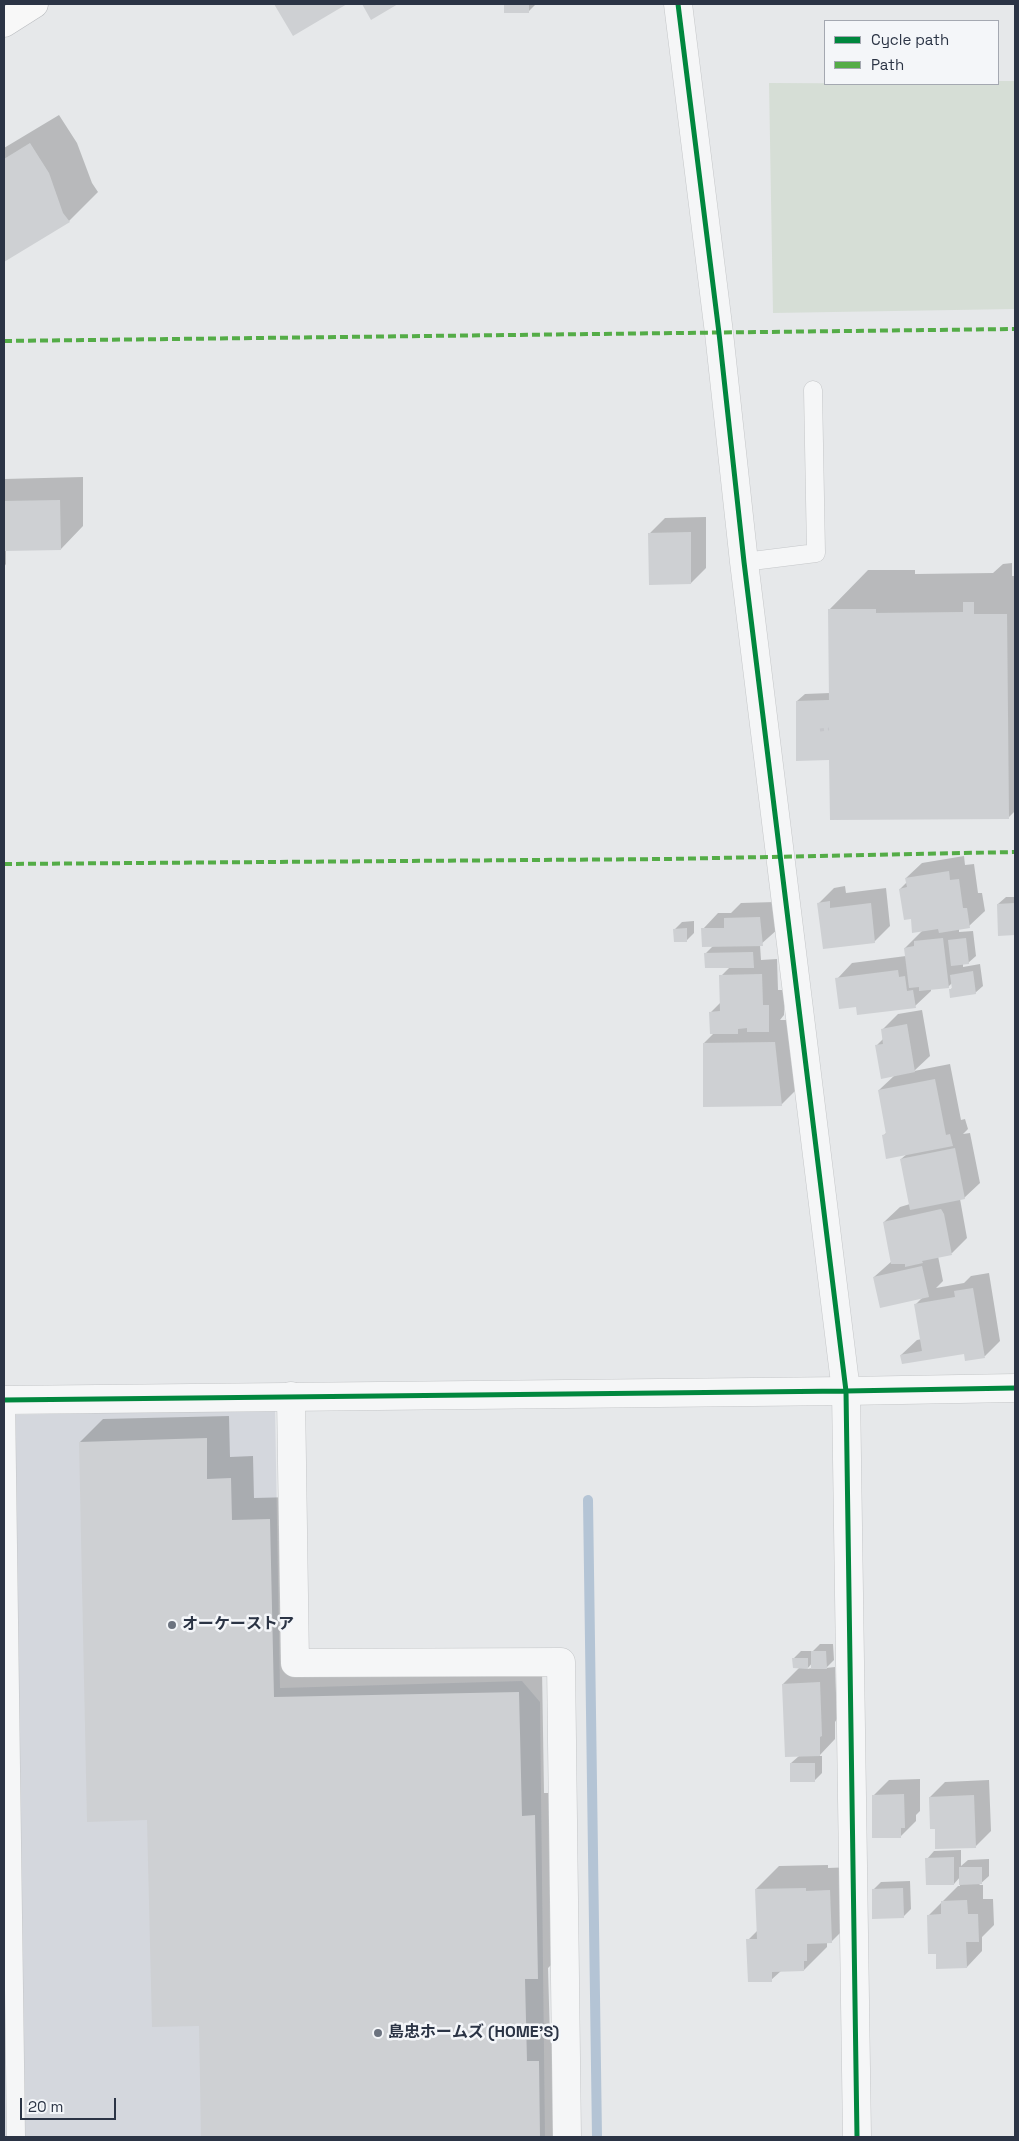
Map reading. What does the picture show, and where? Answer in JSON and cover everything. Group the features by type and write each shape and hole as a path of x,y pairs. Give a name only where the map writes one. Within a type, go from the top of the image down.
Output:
{"highway":[{"path":"4,23 34,4"}],"street":[{"path":"678,4 718,323 744,562 846,1392 857,2137"},
{"path":"5,1400 846,1392 1015,1388"},
{"path":"291,1396 295,1663 561,1662 567,2137"}],"lane":[{"path":"744,562 816,553 813,390"},
{"path":"5,1400 8,1867 16,2137"}],"path":[{"path":"820,730 829,729"}],"shaded area":[{"path":"999,81 1015,81 1015,309 773,313 769,83 824,83 824,85 999,85"},
{"path":"275,1409 280,1688 522,1681 540,1702 545,2137 4,2137 4,1415"}],"building":[{"path":"274,4 347,4 293,36"},
{"path":"362,4 398,4 371,20"},
{"path":"504,4 529,4 529,13 504,13"},
{"path":"30,143 49,173 63,213 70,222 4,262 4,159"},
{"path":"60,500 61,550 4,551 4,501"},
{"path":"691,532 691,584 649,585 648,533"},
{"path":"963,602 974,602 974,614 1007,614 1009,819 830,820 829,760 796,761 796,701 829,700 828,609 876,609 876,613 963,612"},
{"path":"949,871 950,880 959,879 963,908 967,908 970,928 939,933 938,929 912,933 911,919 904,920 899,889 907,887 905,878"},
{"path":"830,901 830,908 871,903 875,943 823,949 817,903"},
{"path":"1015,903 1015,935 998,936 997,904"},
{"path":"760,917 763,946 702,947 701,928 724,928 724,918"},
{"path":"687,928 687,942 674,942 673,929"},
{"path":"943,938 949,988 919,991 919,987 909,988 904,948 914,946 914,941"},
{"path":"966,938 969,964 951,966 948,940"},
{"path":"753,952 754,968 705,968 704,953"},
{"path":"898,970 899,977 905,976 907,991 913,990 916,1008 857,1015 856,1007 839,1009 835,978"},
{"path":"973,971 976,994 950,998 949,989 952,989 950,975"},
{"path":"762,974 763,1005 769,1005 769,1032 747,1032 747,1028 738,1029 738,1034 710,1034 709,1012 720,1011 719,975"},
{"path":"907,1024 915,1072 881,1079 875,1045 883,1044 881,1029"},
{"path":"775,1042 782,1106 703,1107 703,1043"},
{"path":"935,1079 946,1135 950,1134 953,1146 886,1159 882,1135 886,1134 878,1090"},
{"path":"955,1148 965,1199 910,1210 900,1159"},
{"path":"941,1209 944,1214 952,1255 922,1261 923,1263 905,1267 905,1264 891,1264 883,1222"},
{"path":"922,1266 929,1297 880,1308 873,1277"},
{"path":"973,1288 985,1358 965,1361 964,1354 902,1364 900,1355 922,1351 914,1304 955,1297 954,1291"},
{"path":"207,1438 207,1479 231,1478 232,1520 270,1519 274,1697 519,1692 522,1816 535,1815 538,1979 525,1979 527,2061 539,2061 540,2137 201,2137 199,2026 152,2027 147,1820 87,1822 79,1442"},
{"path":"811,1651 826,1651 827,1669 811,1669"},
{"path":"792,1658 808,1658 808,1669 793,1668"},
{"path":"820,1682 822,1736 820,1737 820,1756 785,1757 782,1684"},
{"path":"790,1763 815,1763 815,1782 790,1782"},
{"path":"904,1794 905,1828 901,1828 901,1838 872,1838 872,1795"},
{"path":"974,1795 976,1848 935,1849 935,1829 930,1829 929,1797"},
{"path":"954,1857 954,1885 926,1885 925,1858"},
{"path":"959,1867 982,1867 982,1884 959,1885"},
{"path":"806,1888 806,1891 830,1890 832,1943 807,1944 807,1961 804,1961 804,1971 772,1972 772,1982 748,1982 746,1939 757,1939 755,1889"},
{"path":"903,1888 904,1918 872,1919 872,1889"},
{"path":"967,1900 968,1914 978,1914 979,1942 966,1942 967,1968 936,1969 936,1954 928,1954 927,1915 941,1914 941,1901"}],"waterway":[{"path":"588,1500 597,2137"}],"marked path":[{"path":"4,341 1015,329"},
{"path":"4,864 667,859 1015,852"}],"cycle path":[{"path":"678,4 719,333 744,562 846,1391 857,2137"},
{"path":"4,1400 1015,1388"}],"place":[{"name":"オーケーストア","path":"172,1625"},
{"name":"島忠ホームズ (HOME'S)","path":"378,2033"}]}
